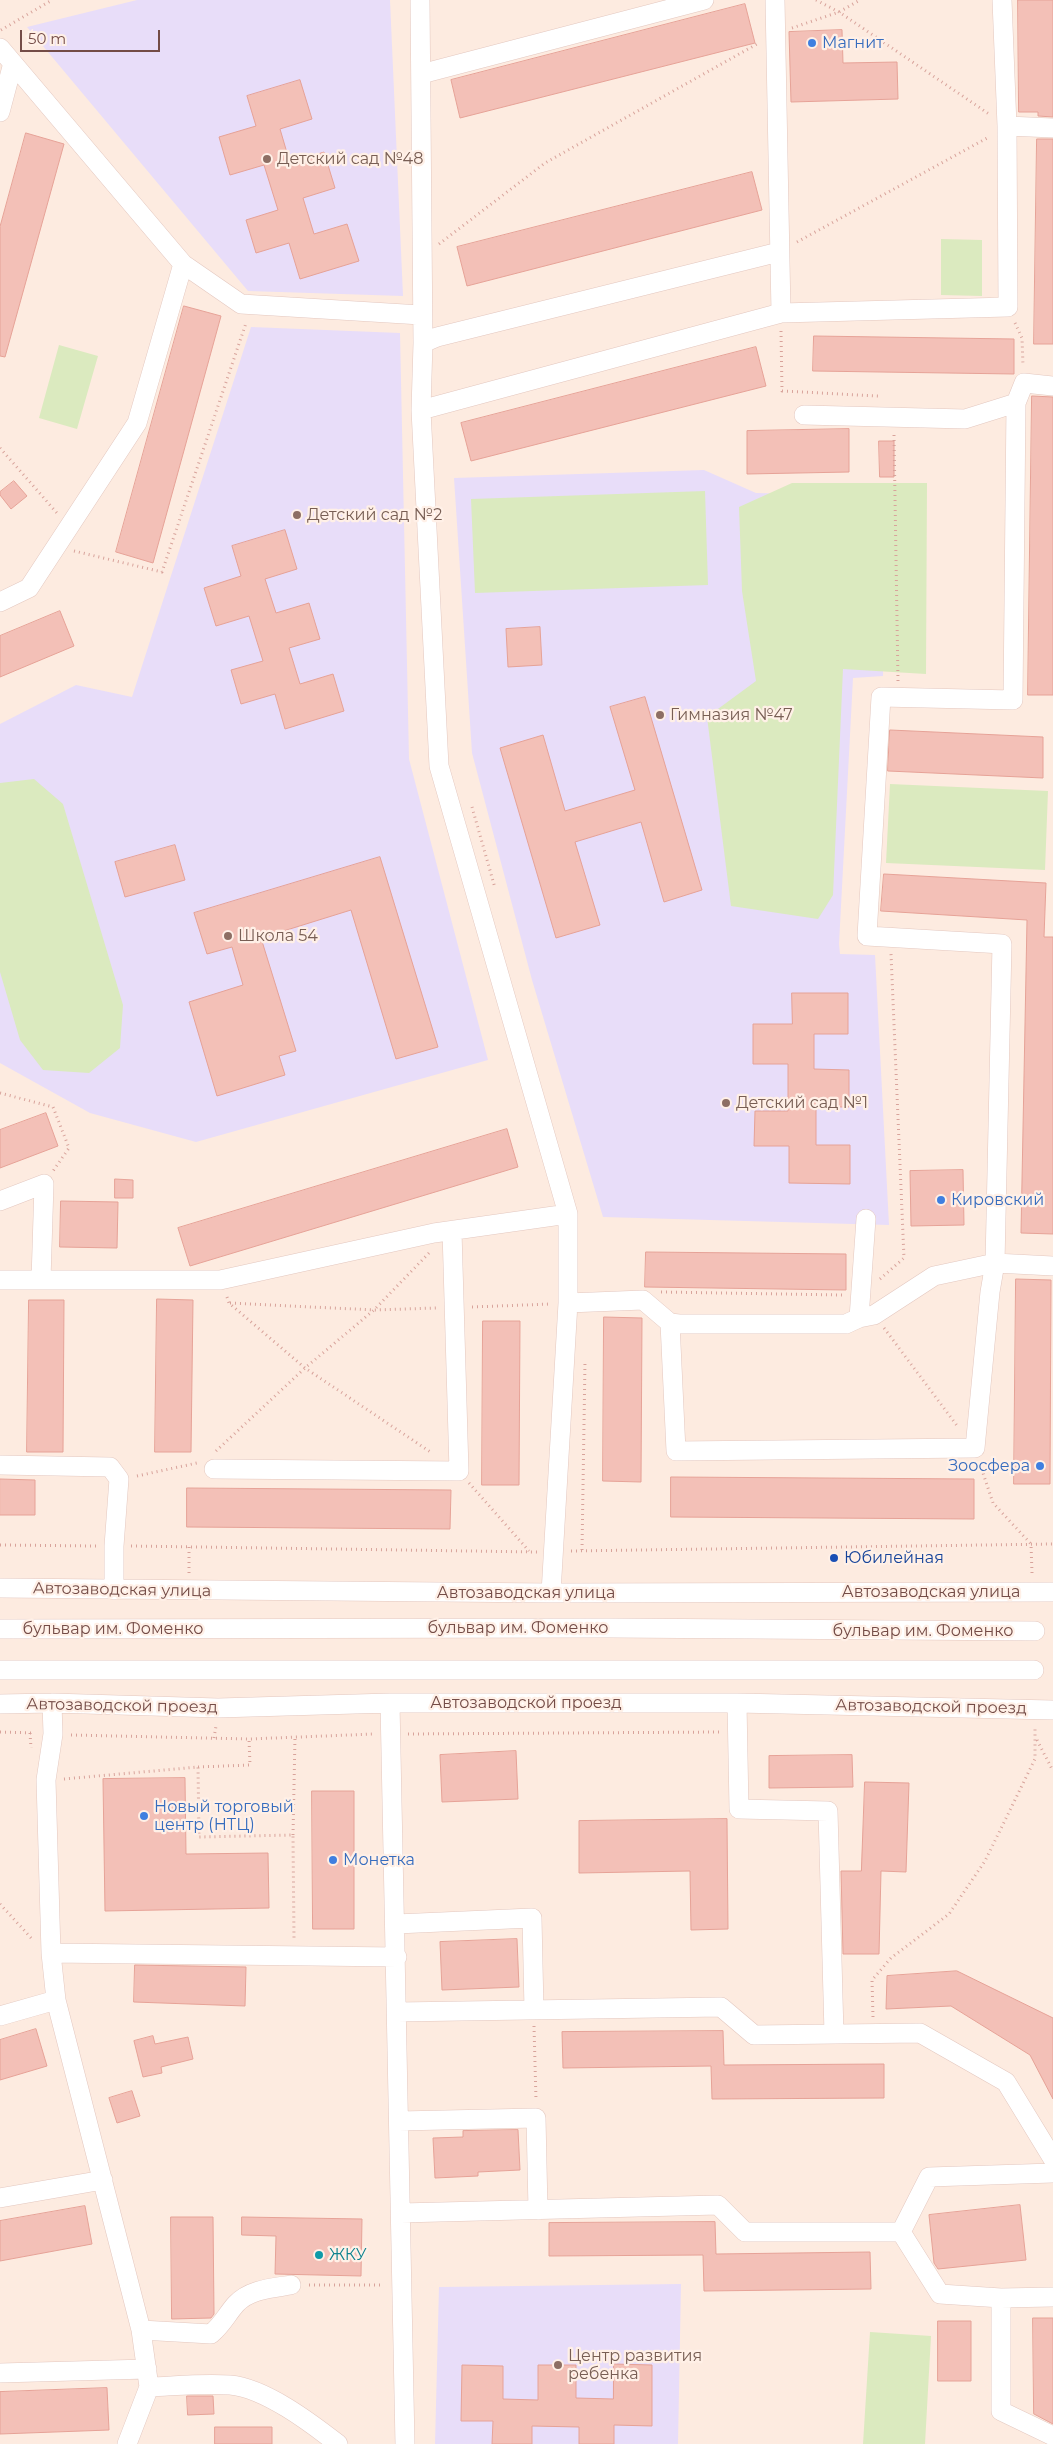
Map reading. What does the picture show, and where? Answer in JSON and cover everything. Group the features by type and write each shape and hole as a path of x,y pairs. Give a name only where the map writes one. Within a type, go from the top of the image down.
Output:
{"street":[{"path":"420,0 421,316 423,343 421,410 439,766 568,1214 568,1303 551,1593"},
{"path":"421,74 704,0"},
{"path":"775,0 781,312"},
{"path":"421,410 781,312 1008,307 1008,126 1002,0"},
{"path":"0,48 182,264 241,304 421,316"},
{"path":"0,112 13,63"},
{"path":"1008,126 1053,128"},
{"path":"423,343 437,337 780,252"},
{"path":"0,602 30,588 137,423 182,264"},
{"path":"670,1323 676,1451 974,1448 990,1292 996,1263 1002,944 867,936 881,697 1013,700 1016,403 1024,383 1053,386"},
{"path":"804,415 965,419 1016,403"},
{"path":"0,1201 44,1184 41,1280"},
{"path":"0,1280 220,1280 434,1233 568,1214"},
{"path":"859,1318 866,1219"},
{"path":"210,1462 458,1470 452,1230"},
{"path":"568,1303 643,1300 670,1323 846,1324 859,1318 874,1315 934,1276 996,1263 1053,1266"},
{"path":"0,1465 110,1467 119,1480 114,1546 114,1590"},
{"name":"Автозаводская улица","path":"0,1588 551,1593 1053,1592"},
{"name":"бульвар им. Фоменко","path":"0,1629 618,1628 1035,1632"},
{"path":"0,1670 1034,1670"},
{"path":"52,1703 53,1734 46,1780 51,1953 56,2000 141,2330 148,2378 127,2444"},
{"name":"Автозаводской проезд","path":"0,1704 52,1703 218,1708 390,1703 737,1703 1053,1710"},
{"path":"390,1703 397,1957 405,2444"},
{"path":"737,1703 736,1732 739,1809 828,1811 834,2034"},
{"path":"396,1924 532,1918 534,2010"},
{"path":"51,1953 397,1957"},
{"path":"0,2016 56,2000"},
{"path":"398,2012 721,2007 754,2035 920,2033 1006,2082 1053,2159"},
{"path":"400,2120 536,2118 538,2210"},
{"path":"901,2232 929,2177 1053,2173"},
{"path":"0,2198 103,2180"},
{"path":"401,2213 718,2205 745,2232 901,2232"},
{"path":"901,2232 940,2294 1001,2298 1053,2297"},
{"path":"141,2330 211,2334 223,2324 237,2303 256,2291 291,2285"},
{"path":"1001,2298 1001,2411 1053,2436"},
{"path":"0,2373 148,2378 232,2385 263,2396 297,2413 338,2444"}],"path":[{"path":"0,31 52,0"},
{"path":"780,252 1008,126 839,12 816,0"},
{"path":"437,236 437,246 545,163 777,33 839,12 860,0"},
{"path":"57,547 162,572 252,306"},
{"path":"1008,307 1022,338 1024,383"},
{"path":"781,312 782,391 882,396"},
{"path":"894,417 898,688"},
{"path":"0,448 69,527"},
{"path":"471,804 497,895"},
{"path":"656,1292 860,1295 904,1258 891,946"},
{"path":"0,1092 53,1107 69,1148 44,1184"},
{"path":"119,1480 210,1462 305,1368 374,1310 428,1255 434,1233"},
{"path":"220,1280 229,1303 305,1368 434,1454"},
{"path":"229,1303 374,1310 568,1303"},
{"path":"582,1550 585,1352"},
{"path":"458,1470 529,1551"},
{"path":"0,1545 554,1552 582,1550 1053,1544"},
{"path":"874,2034 872,1980 890,1958 949,1914 984,1861 1035,1759 1035,1726"},
{"path":"0,1732 249,1739 391,1734 736,1732"},
{"path":"294,1955 293,1835 295,1736"},
{"path":"46,1780 198,1767 250,1765 249,1739"},
{"path":"1036,1739 1053,1771"},
{"path":"198,1767 199,1836 293,1835"},
{"path":"0,1904 32,1940"},
{"path":"534,2010 536,2118"},
{"path":"291,2285 390,2285"}],"shaded area":[{"name":"Детский сад №48","path":"137,0 390,0 403,296 248,291 27,27"},
{"name":"Школа 54","path":"251,327 400,333 409,759 488,1060 196,1142 90,1113 0,1063 0,724 76,685 132,697"},
{"name":"Гимназия №47","path":"704,470 756,493 886,496 883,676 853,678 839,944 840,954 875,955 889,1225 603,1217 532,980 472,753 454,478"},
{"name":"Центр развития ребенка","path":"681,2284 678,2444 435,2444 439,2287"}],"green space":[{"path":"941,239 982,240 982,296 941,295"},
{"path":"59,345 98,356 77,429 39,418"},
{"path":"792,483 927,483 926,674 843,669 833,895 818,919 731,906 707,717 756,681 742,591 739,507"},
{"path":"705,491 708,585 475,593 471,499"},
{"path":"34,779 63,804 123,1005 120,1048 89,1073 43,1070 20,1040 0,972 0,783"},
{"path":"890,784 1048,791 1045,870 886,863"},
{"path":"870,2332 931,2336 925,2444 863,2444"}],"building":[{"path":"1018,0 1053,0 1053,117 1038,116 1038,112 1019,112"},
{"path":"745,4 755,43 460,118 451,80"},
{"path":"842,30 843,63 897,62 898,99 791,102 789,32"},
{"path":"300,80 312,119 280,129 290,163 324,152 335,188 303,198 314,234 347,224 359,261 300,279 289,243 256,253 246,220 278,210 264,165 230,175 219,137 256,126 247,96"},
{"path":"26,133 64,144 5,357 0,356 0,227"},
{"path":"1037,139 1053,139 1053,344 1034,344"},
{"path":"752,172 762,210 467,286 457,247"},
{"path":"184,306 221,316 153,563 116,552"},
{"path":"814,336 1014,339 1014,374 813,371"},
{"path":"756,347 766,386 471,461 461,423"},
{"path":"1032,396 1053,397 1053,695 1028,695"},
{"path":"849,429 849,472 747,474 747,431"},
{"path":"879,441 894,441 894,477 880,477"},
{"path":"14,481 27,496 11,509 0,495 0,492"},
{"path":"285,530 297,569 265,579 276,613 309,603 320,639 289,648 300,684 333,674 344,711 285,729 275,694 241,704 231,670 263,661 249,616 216,626 204,588 241,576 232,546"},
{"path":"60,611 74,646 0,677 0,636"},
{"path":"540,627 542,665 508,667 506,629"},
{"path":"645,697 702,890 664,902 641,822 575,842 600,925 556,938 500,748 543,735 565,811 635,790 610,707"},
{"path":"890,730 1043,737 1043,778 888,771"},
{"path":"175,845 185,880 125,897 115,862"},
{"path":"380,857 438,1047 396,1059 351,910 261,938 296,1051 279,1056 285,1075 217,1096 189,1002 243,985 232,947 207,954 194,913"},
{"path":"884,874 1046,883 1044,937 1053,937 1053,1234 1021,1233 1027,920 881,911"},
{"path":"792,993 848,993 848,1034 814,1034 814,1069 849,1070 849,1107 816,1107 816,1145 850,1145 850,1184 789,1183 789,1146 754,1146 755,1111 788,1111 788,1064 753,1064 753,1024 792,1024"},
{"path":"46,1113 58,1146 0,1168 0,1130"},
{"path":"507,1129 518,1167 190,1266 178,1228"},
{"path":"963,1170 964,1225 911,1226 910,1171"},
{"path":"115,1179 133,1180 133,1198 115,1198"},
{"path":"61,1201 118,1202 117,1248 60,1247"},
{"path":"646,1252 846,1254 846,1290 645,1287"},
{"path":"1016,1279 1051,1280 1050,1484 1014,1484"},
{"path":"157,1299 193,1300 191,1452 155,1452"},
{"path":"29,1300 64,1300 63,1452 27,1452"},
{"path":"604,1317 642,1318 641,1482 603,1481"},
{"path":"483,1321 520,1321 519,1485 482,1485"},
{"path":"671,1477 974,1479 974,1519 671,1517"},
{"path":"0,1479 35,1480 35,1515 0,1515"},
{"path":"187,1488 451,1490 450,1529 187,1527"},
{"path":"516,1751 518,1799 442,1802 440,1755"},
{"path":"852,1755 853,1787 769,1788 769,1756"},
{"name":"Новый торговый центр (НТЦ)","path":"185,1778 186,1854 268,1853 269,1908 105,1911 103,1779"},
{"path":"865,1782 909,1783 906,1872 881,1871 879,1954 843,1954 841,1871 861,1871"},
{"name":"Монетка","path":"312,1791 354,1791 354,1929 313,1929"},
{"path":"727,1819 728,1929 691,1930 690,1871 579,1873 579,1821"},
{"path":"517,1939 519,1987 442,1990 440,1942"},
{"path":"135,1965 246,1967 245,2006 134,2002"},
{"path":"957,1971 1053,2018 1053,2099 1030,2055 951,2006 886,2009 887,1976"},
{"path":"36,2029 47,2066 0,2080 0,2040"},
{"path":"723,2031 724,2065 884,2064 884,2098 712,2099 711,2066 563,2068 562,2032"},
{"path":"153,2036 155,2044 188,2037 193,2059 161,2067 162,2073 143,2077 134,2041"},
{"path":"132,2091 140,2116 117,2123 109,2098"},
{"path":"518,2130 520,2170 478,2172 478,2176 435,2178 433,2138 463,2137 463,2131"},
{"path":"1020,2205 1026,2260 938,2269 934,2263 929,2215"},
{"path":"85,2206 92,2244 0,2261 0,2221"},
{"path":"171,2217 213,2217 214,2314 211,2318 172,2319"},
{"name":"ЖКУ","path":"242,2217 362,2219 361,2276 275,2274 276,2236 242,2235"},
{"path":"715,2222 716,2254 870,2252 871,2289 704,2291 703,2255 549,2256 549,2223"},
{"path":"1033,2318 1053,2318 1053,2424 1034,2414"},
{"path":"938,2321 971,2321 971,2381 938,2381"},
{"path":"614,2364 652,2365 652,2426 614,2425 614,2444 579,2444 579,2427 532,2426 532,2444 492,2444 493,2421 461,2421 462,2365 503,2366 503,2399 538,2400 538,2365 576,2365 576,2398 613,2399"},
{"path":"107,2388 109,2430 0,2434 0,2392"},
{"path":"187,2396 213,2396 214,2414 188,2415"},
{"path":"215,2427 272,2427 272,2444 215,2444"}],"place":[{"name":"Магнит","path":"812,43"},
{"name":"Детский сад №48","path":"267,159"},
{"name":"Детский сад №2","path":"297,515"},
{"name":"Гимназия №47","path":"660,715"},
{"name":"Школа 54","path":"228,936"},
{"name":"Детский сад №1","path":"726,1103"},
{"name":"Кировский","path":"941,1200"},
{"name":"Зоосфера","path":"1040,1466"},
{"name":"Юбилейная","path":"834,1558"},
{"name":"Новый торговый центр (НТЦ)","path":"144,1816"},
{"name":"Монетка","path":"333,1860"},
{"name":"ЖКУ","path":"319,2255"},
{"name":"Центр развития ребенка","path":"558,2365"}]}
